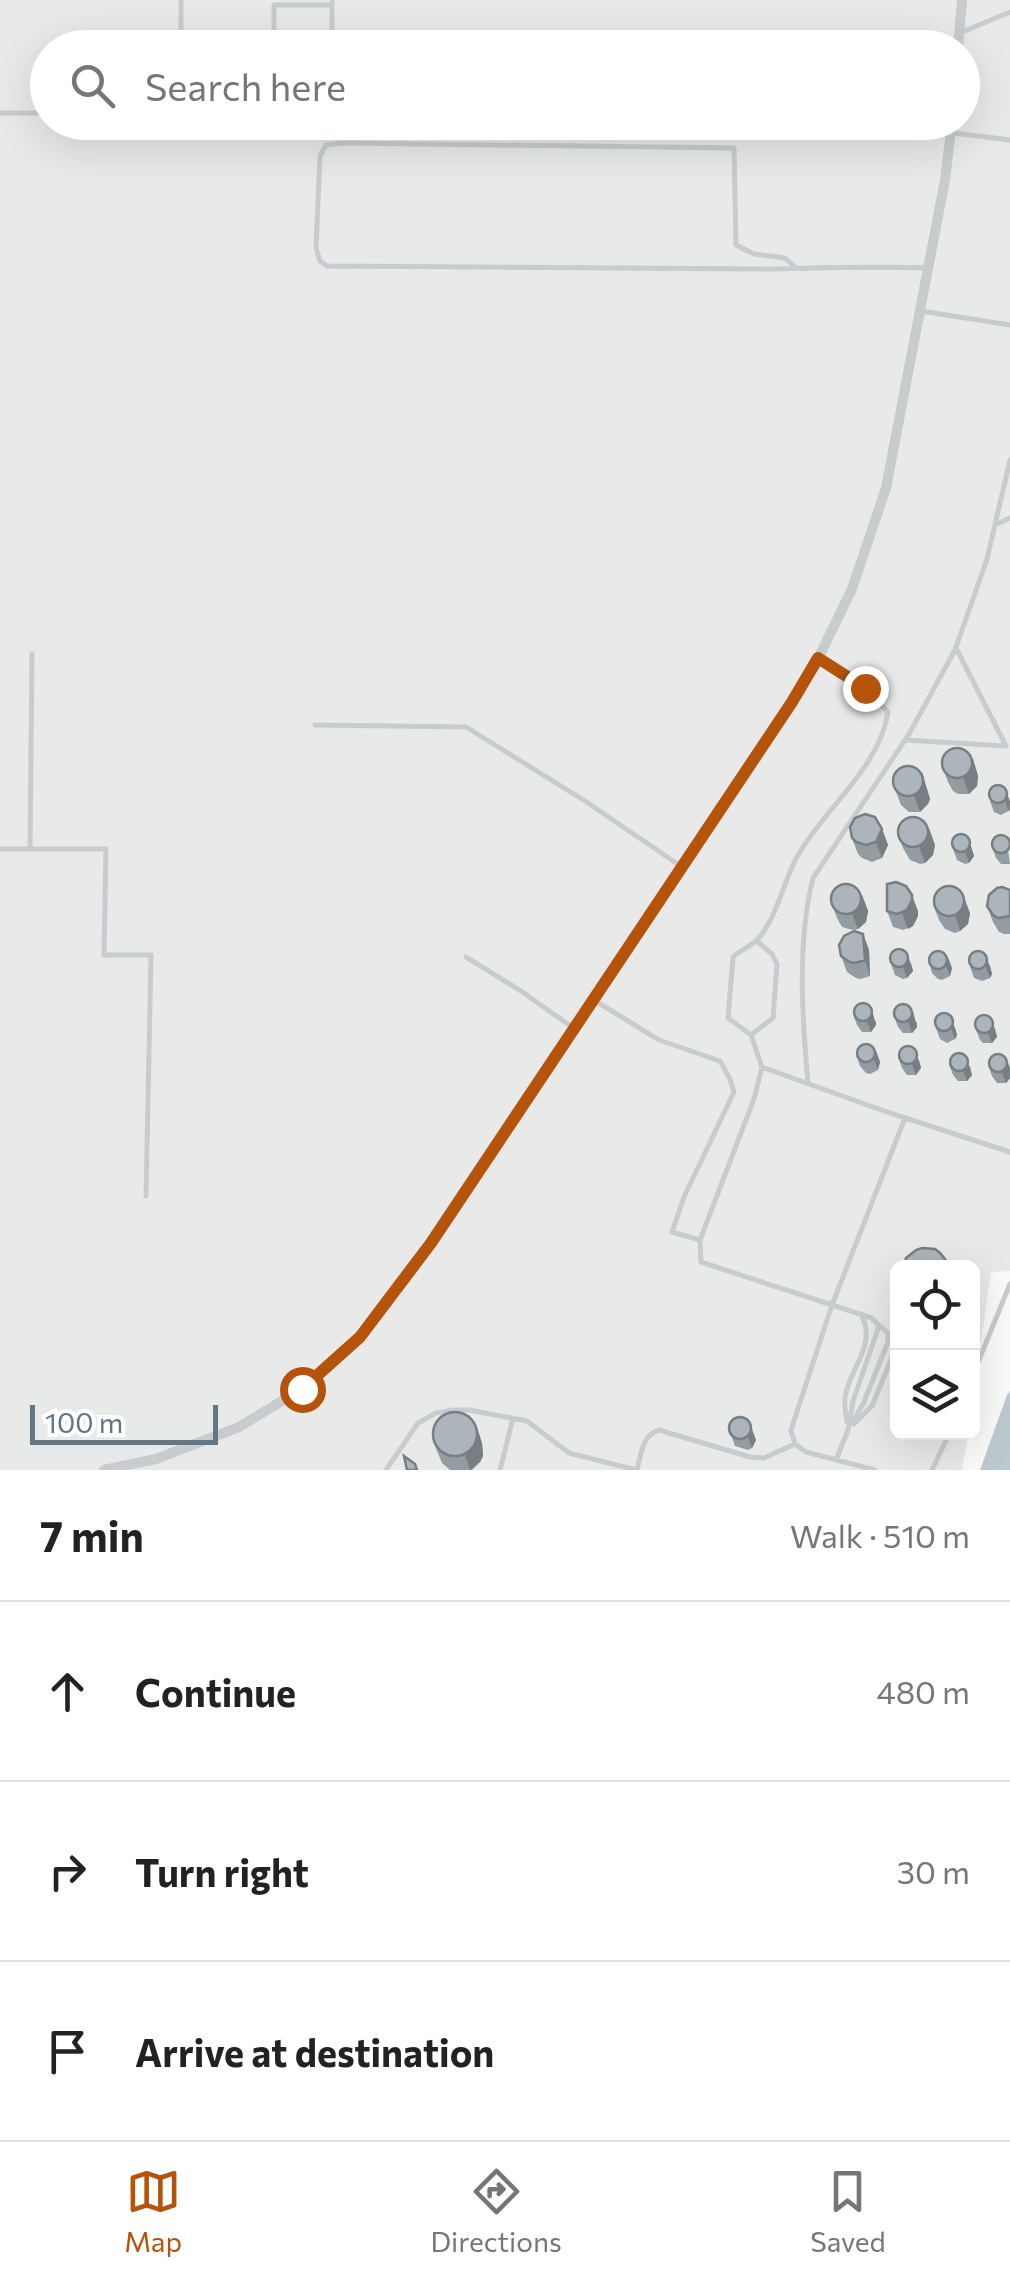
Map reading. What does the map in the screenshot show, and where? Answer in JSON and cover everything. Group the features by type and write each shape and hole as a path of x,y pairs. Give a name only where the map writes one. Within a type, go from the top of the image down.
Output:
{"street":[{"path":"959,30 962,0"},
{"path":"104,1470 156,1459 240,1426 302,1389 360,1337 431,1243 792,702 852,590 886,488 950,140"}],"lane":[{"path":"181,0 181,30"},
{"path":"274,30 274,5 332,3 332,30"},
{"path":"968,30 1010,12"},
{"path":"0,113 30,114"},
{"path":"980,133 1010,140"},
{"path":"796,268 786,258 754,254 736,245 734,148 342,143 326,145 320,156 316,248 320,261 327,266 796,268 871,266 928,268"},
{"path":"920,311 1010,325"},
{"path":"808,1082 801,1005 807,899 812,878 905,740 956,648 987,559 1010,460"},
{"path":"995,524 1010,518"},
{"path":"956,648 1008,746"},
{"path":"30,849 32,654"},
{"path":"818,658 865,688 888,712 885,732 851,785 798,854 757,942 733,957 728,1018 751,1036 762,1067 754,1100 700,1240 701,1262 872,1318 888,1333 863,1404 836,1460"},
{"path":"315,724 466,726 682,866"},
{"path":"905,740 1008,746"},
{"path":"0,849 106,849 104,955 151,956 146,1196"},
{"path":"751,1036 773,1018 777,964 772,954 757,942"},
{"path":"466,957 574,1028"},
{"path":"594,1000 658,1040 720,1060 730,1079 734,1092 684,1197 672,1232 700,1240"},
{"path":"762,1067 1010,1152"},
{"path":"874,1470 806,1452 796,1444 791,1430 832,1305 905,1118"},
{"path":"980,1357 1010,1284"},
{"path":"848,1430 844,1398 867,1338 861,1314"},
{"path":"848,1430 853,1402 877,1338 879,1326 872,1318"},
{"path":"386,1470 418,1422 453,1410 528,1421 568,1453 636,1470 646,1438 650,1432 659,1430 750,1457 764,1458 796,1444"},
{"path":"500,1470 513,1418"},
{"path":"932,1470 946,1440"}],"shaded area":[{"path":"0,0 1010,0 1010,1271 991,1272 980,1350 980,1260 890,1260 890,1440 967,1440 962,1470 0,1470"},
{"path":"1010,1391 1010,1470 980,1470 1007,1395"}],"building":[{"path":"957,748 968,752 972,763 968,774 957,778 946,774 942,763 946,752"},
{"path":"908,766 919,770 923,781 919,792 908,796 897,792 893,781 897,770"},
{"path":"998,785 1005,787 1005,801 998,803 991,801 989,794 991,787"},
{"path":"865,814 875,817 882,829 876,842 866,845 852,838 850,827 855,818"},
{"path":"913,817 924,821 928,832 924,843 913,847 902,843 898,832 902,821"},
{"path":"961,834 968,836 968,850 961,852 954,850 952,843 954,836"},
{"path":"1001,835 1008,837 1008,851 1001,853 994,851 992,844 994,837"},
{"path":"846,884 857,888 861,899 857,910 846,914 835,910 831,899 835,888"},
{"path":"887,884 906,886 912,895 907,910 897,914 887,911"},
{"path":"949,886 960,890 964,901 960,912 949,916 938,912 934,901 938,890"},
{"path":"1002,887 1010,890 1010,916 998,918 987,906 989,895"},
{"path":"854,931 863,934 865,960 855,963 841,956 839,945 844,936"},
{"path":"899,949 906,951 906,965 899,967 892,965 890,958 892,951"},
{"path":"938,951 945,953 945,967 938,969 931,967 929,960 931,953"},
{"path":"978,951 985,953 985,967 978,969 971,967 969,960 971,953"},
{"path":"863,1003 870,1005 870,1019 863,1021 856,1019 854,1012 856,1005"},
{"path":"903,1004 910,1006 910,1020 903,1022 896,1020 894,1013 896,1006"},
{"path":"944,1013 951,1015 951,1029 944,1031 937,1029 935,1022 937,1015"},
{"path":"984,1015 991,1017 991,1031 984,1033 977,1031 975,1024 977,1017"},
{"path":"866,1044 873,1046 873,1060 866,1062 859,1060 857,1053 859,1046"},
{"path":"908,1046 915,1048 915,1062 908,1064 901,1062 899,1055 901,1048"},
{"path":"959,1053 966,1055 966,1069 959,1071 952,1069 950,1062 952,1055"},
{"path":"998,1054 1005,1056 1005,1070 998,1072 991,1070 989,1063 991,1056"},
{"path":"935,1249 946,1260 906,1260 916,1250"},
{"path":"455,1412 471,1418 477,1434 471,1450 455,1456 439,1450 433,1434 439,1418"},
{"path":"740,1417 751,1428 740,1439 729,1428"},
{"path":"404,1456 415,1464 417,1470 407,1470"}],"route":[{"path":"302,1389 360,1337 431,1243 818,658 865,688"}]}
